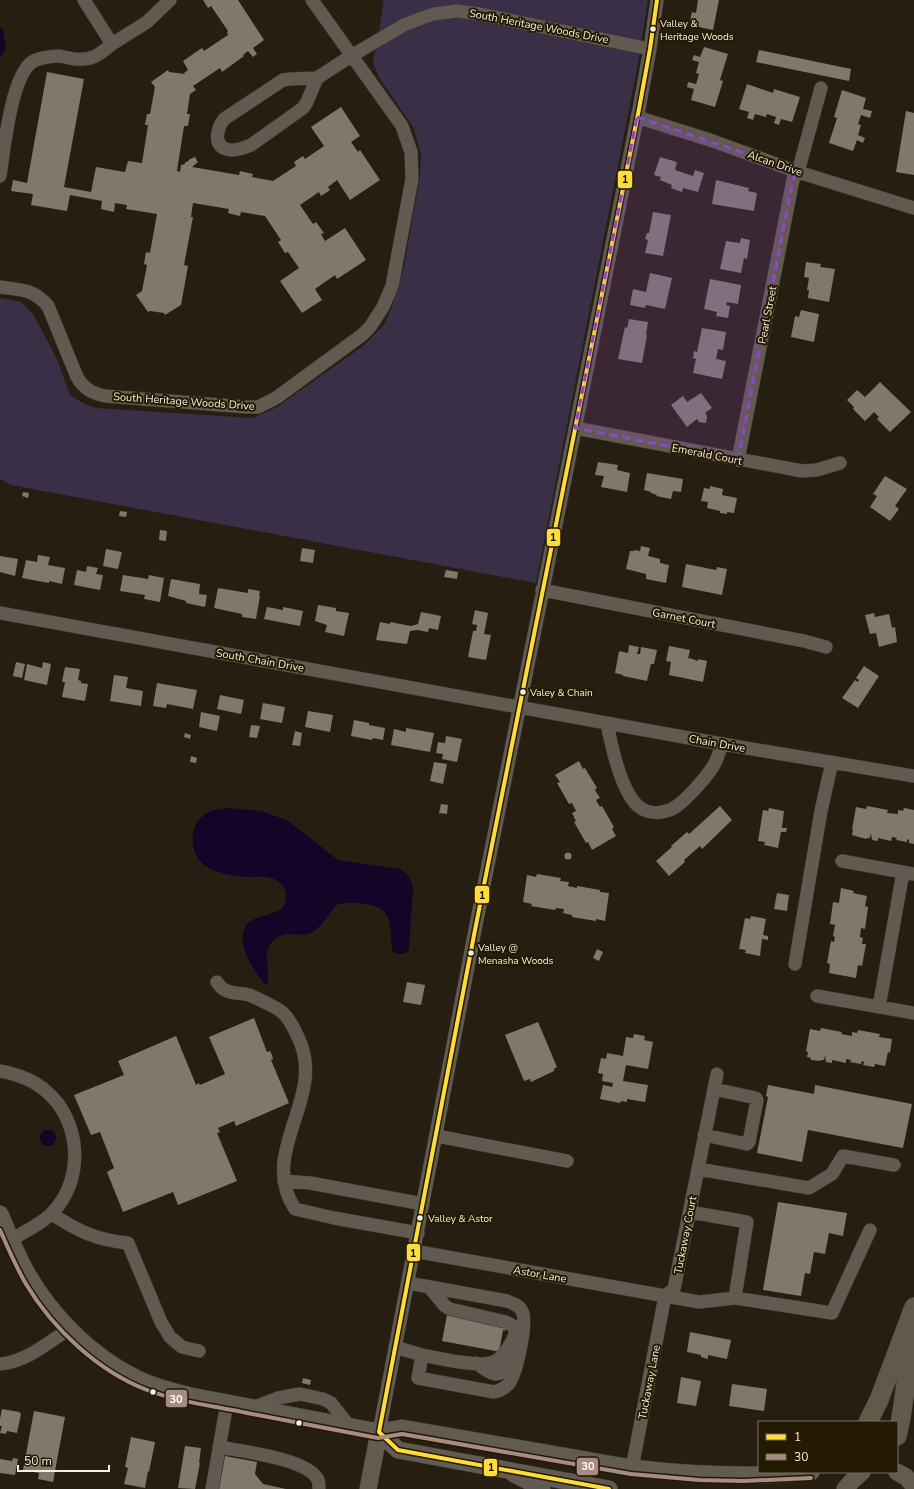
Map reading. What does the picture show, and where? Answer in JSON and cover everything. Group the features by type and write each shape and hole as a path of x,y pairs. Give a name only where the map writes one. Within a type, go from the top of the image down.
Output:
{"highway":[{"path":"868,1421 879,1400 914,1307"},
{"path":"898,1432 914,1340"}],"main road":[{"path":"0,1214 22,1265 36,1288 69,1329 102,1357 141,1380 176,1392 379,1432 402,1428 632,1468 670,1473 721,1476 797,1473"},
{"path":"379,1432 398,1450 595,1488"},
{"path":"368,1489 379,1432"},
{"path":"845,1489 861,1473"},
{"path":"898,1473 906,1477 914,1486"}],"street":[{"path":"84,0 112,44"},
{"path":"0,176 7,99 32,62 59,56 75,59 90,59 102,53 112,44 147,22 170,0"},
{"path":"312,0 351,56 317,78 283,80 224,119 218,129 219,143 226,149 231,150 251,145 303,108 317,78"},
{"path":"379,1432 542,590 637,117 650,49 657,0"},
{"name":"South Heritage Woods Drive","path":"0,287 29,291 40,297 48,306 77,377 88,391 106,396 258,407 276,398 362,335 374,322 383,308 390,292 412,179 411,152 402,126 351,56 404,25 434,14 457,11 480,14 650,49"},
{"name":"Pearl Street","path":"738,460 797,171 821,88"},
{"name":"Alcan Drive","path":"637,117 797,171 914,208"},
{"name":"Emerald Court","path":"575,428 802,471 817,470 840,463"},
{"name":"Garnet Court","path":"542,590 804,641 826,647"},
{"name":"South Chain Drive","path":"0,613 520,708"},
{"name":"Chain Drive","path":"520,708 914,776"},
{"path":"607,723 615,760 628,791 637,805 649,813 661,812 673,808 690,793 716,762 722,744"},
{"path":"795,964 821,811 832,762"},
{"path":"842,861 908,873 878,1007"},
{"path":"217,982 225,990 250,996 282,1011 294,1028 304,1047 307,1071 305,1088 284,1157 284,1181 288,1198 295,1209 334,1218 418,1233"},
{"path":"816,996 914,1013"},
{"path":"0,1071 12,1073 47,1092 62,1109 69,1126 75,1149 74,1171 65,1195 52,1214 11,1240"},
{"name":"Tuckaway Court","path":"665,1296 674,1289 717,1074"},
{"path":"704,1135 747,1144 749,1142 757,1100 756,1098 714,1089"},
{"path":"437,1136 567,1161"},
{"path":"698,1169 809,1188 832,1174 843,1156 894,1165"},
{"path":"284,1181 310,1183 423,1204"},
{"path":"690,1212 747,1222 736,1298"},
{"path":"52,1214 71,1227 96,1238 128,1244 161,1322 170,1337 182,1347 199,1351"},
{"name":"Astor Lane","path":"414,1251 699,1302 736,1298 832,1313 870,1230"},
{"path":"408,1283 507,1302 515,1304 522,1311 524,1322 517,1364 511,1381 504,1389 494,1392 418,1378 422,1355"},
{"path":"396,1347 422,1355 461,1362 485,1364 493,1362 501,1357 510,1345 516,1333 513,1326 506,1322 450,1309 445,1306 429,1287"},
{"name":"Tuckaway Lane","path":"632,1468 665,1296"},
{"path":"0,1364 16,1360 29,1354 69,1329"},
{"path":"461,1362 504,1389"},
{"path":"252,1408 278,1398 300,1394 323,1399 331,1403 350,1427"},
{"path":"212,1489 227,1403"},
{"path":"219,1447 289,1461 308,1469 318,1479 319,1489"},
{"path":"503,1470 537,1488 544,1489"}],"highlighted area":[{"path":"637,117 795,170 738,460 575,428"}],"shaded area":[{"path":"383,0 648,0 638,64 536,583 11,485 0,479 0,298 21,302 33,314 56,357 70,395 83,403 96,408 253,418 277,407 363,346 384,325 392,307 404,266 420,176 421,154 413,127 380,79 373,63"},
{"path":"0,27 3,29 6,48 0,58"},
{"path":"227,808 261,811 287,820 338,860 400,869 403,871 409,877 413,888 409,949 405,954 393,952 388,918 380,909 374,906 359,903 338,904 320,926 313,932 302,935 290,934 279,936 274,939 268,950 268,980 267,985 264,984 251,964 244,949 243,933 250,921 276,912 282,908 285,903 285,889 275,879 237,876 211,869 202,863 198,858 193,845 193,832 199,820 209,812"},
{"path":"48,1130 54,1132 56,1138 54,1144 48,1146 42,1144 40,1138 42,1132"}],"building":[{"path":"203,0 238,0 264,40 253,48 257,54 253,57 248,51 243,55 244,56 222,72 220,68 193,86 196,90 190,94 187,114 190,114 188,126 184,126 177,171 180,172 181,165 195,157 198,162 192,167 239,175 240,171 253,174 252,177 273,181 296,166 294,162 303,156 305,159 324,146 311,127 341,107 360,136 351,142 358,152 360,150 380,180 350,200 337,180 328,187 330,190 321,196 319,192 300,205 313,224 316,222 324,233 321,234 325,241 345,228 366,260 337,279 335,275 315,289 322,300 302,313 280,281 299,268 288,252 285,253 278,242 281,240 265,216 241,212 240,216 228,213 229,209 193,203 191,217 193,217 184,265 188,266 181,305 165,315 164,313 148,312 136,295 142,291 147,265 144,264 146,252 150,253 157,214 126,209 127,205 115,203 114,212 101,209 102,201 70,195 67,211 31,205 33,194 11,191 13,180 27,183 47,72 84,79 64,187 91,192 96,167 125,172 128,161 142,163 148,125 145,125 147,114 150,114 155,87 151,82 168,70 169,72 185,74 184,73 188,70 183,61 202,48 204,51 228,35 228,31 211,6 208,8"},
{"path":"698,0 719,0 713,30 689,25 692,12 696,13"},
{"path":"704,47 728,54 720,80 723,81 715,107 691,100 694,89 687,87 688,82 696,84 699,74 696,73 699,62 692,60 694,55 700,57"},
{"path":"759,50 851,69 849,81 756,62"},
{"path":"747,84 773,93 774,89 800,97 792,122 781,119 779,125 774,123 776,117 767,114 766,117 755,114 753,120 747,118 749,112 739,109"},
{"path":"842,90 866,98 863,109 872,111 870,118 861,115 858,124 861,125 858,135 865,138 863,143 857,140 853,151 829,143 837,118 834,117"},
{"path":"906,111 914,113 914,175 896,172"},
{"path":"660,157 677,162 675,170 693,176 695,170 704,173 698,192 683,188 682,192 671,188 672,185 660,180 661,177 654,175"},
{"path":"716,180 749,188 748,191 757,193 754,211 712,204"},
{"path":"653,212 671,215 663,256 645,253 648,240 645,239 647,233 649,233"},
{"path":"741,238 750,240 747,259 744,258 741,273 720,269 726,241 740,243"},
{"path":"806,262 821,264 820,267 835,269 829,302 808,298 809,290 807,290 809,278 804,277"},
{"path":"650,273 672,278 665,309 646,305 645,308 630,305 633,289 646,292"},
{"path":"710,279 741,285 738,304 727,302 726,305 730,306 728,318 716,316 717,312 704,309"},
{"path":"801,310 819,314 814,342 791,337 795,316 799,317"},
{"path":"629,319 648,322 642,363 618,359 625,327 627,328"},
{"path":"702,328 726,332 723,350 718,349 716,359 726,361 722,379 693,373 696,359 693,358 694,351 697,352"},
{"path":"880,382 911,412 890,432 877,419 879,417 874,412 865,421 853,409 854,407 847,400 857,390 865,397"},
{"path":"701,393 712,408 705,413 707,416 706,423 699,422 697,419 687,427 671,405 683,396 687,402"},
{"path":"598,462 618,465 617,470 630,473 627,492 601,487 604,476 595,475"},
{"path":"647,473 683,479 681,492 673,491 671,499 656,496 657,495 644,490"},
{"path":"885,476 907,489 895,506 899,509 890,521 870,507 877,496 873,494"},
{"path":"710,486 723,489 722,495 737,498 734,513 720,513 720,511 707,508 708,502 701,501 704,488 710,489"},
{"path":"23,492 29,493 28,498 22,496"},
{"path":"120,511 127,512 126,517 119,516"},
{"path":"160,530 167,531 166,541 159,540"},
{"path":"641,546 650,548 648,556 660,559 660,563 669,565 666,583 646,579 646,574 626,569 630,551 640,551"},
{"path":"302,548 315,550 313,563 300,561"},
{"path":"106,549 122,552 118,569 103,566"},
{"path":"38,555 50,557 48,565 65,568 62,584 22,578 26,560 37,562"},
{"path":"0,556 18,559 15,576 0,572"},
{"path":"686,564 716,570 717,567 727,569 722,595 682,587"},
{"path":"87,566 98,568 96,574 103,575 100,590 74,585 77,570 86,572"},
{"path":"446,570 458,572 457,579 444,577"},
{"path":"123,575 148,579 149,575 164,578 160,602 144,599 145,595 120,591"},
{"path":"171,579 200,584 199,594 207,595 205,607 186,603 186,601 168,596"},
{"path":"218,588 248,593 248,589 260,591 256,619 242,617 242,614 214,608"},
{"path":"318,605 336,608 336,611 349,613 344,636 325,632 327,625 315,621"},
{"path":"267,607 283,610 283,607 303,611 300,626 264,619"},
{"path":"475,610 488,613 484,634 491,635 486,660 468,657 473,631 476,631 477,625 472,624"},
{"path":"421,612 441,616 438,630 429,628 428,632 417,630 410,631 407,644 376,640 380,622 390,624 390,622 411,626 418,624"},
{"path":"874,613 875,617 889,614 892,628 895,627 897,642 879,647 876,633 870,634 865,615"},
{"path":"629,645 639,647 637,654 640,654 641,647 657,650 654,664 651,664 647,681 615,673 619,651 628,653"},
{"path":"669,646 690,650 688,659 707,661 703,682 669,675 671,662 666,661"},
{"path":"16,662 25,664 22,678 13,676"},
{"path":"43,662 51,664 47,685 24,680 27,664 42,668"},
{"path":"864,666 879,676 858,708 842,698 855,680 858,682 859,680 856,678"},
{"path":"65,667 80,669 78,680 81,681 81,683 88,684 85,701 62,697 65,682 62,682"},
{"path":"114,675 128,677 126,688 143,691 141,706 110,701"},
{"path":"157,683 197,690 193,709 167,704 166,708 153,706"},
{"path":"220,695 244,700 241,714 217,709"},
{"path":"263,703 285,707 282,723 260,719"},
{"path":"308,711 333,715 330,732 305,727"},
{"path":"201,712 220,716 217,731 199,727"},
{"path":"354,720 385,728 383,740 373,738 372,740 351,736"},
{"path":"251,725 260,726 257,738 249,737"},
{"path":"406,728 434,733 430,752 391,745 394,729 406,732"},
{"path":"295,731 302,733 300,746 292,745"},
{"path":"185,733 191,735 190,739 184,737"},
{"path":"446,736 462,739 457,762 442,759 443,754 436,753 438,742 445,743"},
{"path":"191,756 197,758 196,763 190,762"},
{"path":"579,761 597,788 595,790 600,798 596,800 600,807 602,806 614,827 612,829 616,836 592,850 588,842 586,843 574,822 576,821 572,813 576,811 572,803 569,804 557,783 560,782 555,775"},
{"path":"434,762 447,764 443,784 430,781"},
{"path":"441,804 448,805 447,814 439,813"},
{"path":"720,806 732,820 702,849 700,846 684,860 685,862 669,876 656,861 687,832 689,834"},
{"path":"867,806 888,810 887,813 898,814 898,810 903,811 904,808 914,810 914,844 909,843 909,840 907,839 907,842 896,840 897,838 892,837 891,841 878,838 878,841 872,840 871,833 870,838 866,839 852,835 856,807 866,809"},
{"path":"769,808 784,811 782,828 787,828 786,832 781,832 778,848 764,845 765,842 758,841 763,810 768,811"},
{"path":"568,853 571,856 568,859 565,856"},
{"path":"537,874 561,878 560,881 569,882 568,886 577,888 577,886 609,893 605,921 572,917 572,915 563,913 564,909 556,908 555,910 531,906 532,904 523,902 527,875 536,877"},
{"path":"841,888 854,891 853,893 867,896 865,906 868,907 865,929 861,928 860,937 863,938 862,944 866,944 862,966 858,965 856,978 829,973 830,964 827,963 831,941 834,942 835,937 833,936 835,925 830,924 833,902 839,903"},
{"path":"777,893 789,895 787,911 774,909"},
{"path":"751,916 766,919 763,935 768,936 768,940 762,939 760,956 745,953 746,950 739,949 745,918 750,919"},
{"path":"597,949 603,952 599,961 593,958"},
{"path":"407,982 425,985 421,1005 403,1002"},
{"path":"254,1018 267,1052 270,1051 272,1055 273,1059 271,1060 289,1103 236,1126 234,1121 218,1128 220,1132 217,1133 237,1181 178,1205 173,1192 123,1212 107,1172 114,1168 100,1132 91,1135 74,1095 124,1075 118,1061 176,1036 196,1085 199,1083 200,1085 225,1074 209,1037"},
{"path":"538,1022 557,1067 554,1071 531,1082 530,1079 524,1081 505,1035"},
{"path":"821,1028 842,1032 841,1034 852,1036 852,1032 857,1033 858,1030 880,1034 879,1037 892,1039 890,1053 888,1052 885,1066 875,1064 874,1067 863,1065 864,1062 862,1061 861,1064 850,1062 851,1060 846,1059 846,1063 832,1060 832,1063 826,1062 825,1055 824,1060 811,1060 811,1058 807,1057 808,1052 806,1051 810,1029 820,1031"},
{"path":"634,1034 645,1036 644,1040 653,1042 648,1069 626,1065 623,1081 648,1085 645,1102 627,1099 627,1102 621,1101 620,1103 600,1099 603,1085 612,1087 613,1083 602,1081 603,1074 598,1073 601,1058 606,1059 607,1053 623,1056 626,1037 633,1038"},
{"path":"768,1085 814,1094 815,1085 912,1104 903,1148 808,1130 802,1162 757,1153 768,1097 766,1096"},
{"path":"778,1202 847,1213 843,1236 829,1233 825,1254 814,1252 810,1274 805,1273 801,1296 763,1290"},
{"path":"452,1313 506,1326 505,1331 503,1330 500,1347 502,1348 501,1352 442,1341 447,1315 451,1316"},
{"path":"690,1332 731,1340 727,1359 708,1355 708,1359 701,1357 701,1355 687,1352"},
{"path":"681,1377 701,1381 696,1406 677,1403"},
{"path":"303,1378 311,1380 310,1385 302,1383"},
{"path":"732,1384 767,1389 764,1411 729,1406"},
{"path":"2,1409 19,1412 21,1414 17,1433 7,1431 6,1434 0,1433 2,1426 0,1426 0,1419"},
{"path":"34,1411 65,1417 53,1482 38,1479 39,1473 23,1470"},
{"path":"131,1437 155,1442 145,1488 124,1484 128,1468 125,1467"},
{"path":"185,1446 201,1448 195,1489 178,1488"},
{"path":"225,1456 257,1462 255,1474 263,1484 286,1489 219,1489"},
{"path":"13,1458 18,1459 15,1475 0,1473 0,1459 12,1461"}],"transit line":[{"name":"1","path":"379,1432 475,930 639,109 657,0"},
{"name":"30","path":"0,1230 15,1264 37,1301 49,1317 78,1347 111,1372 129,1382 171,1398 378,1438 402,1434 631,1474 699,1480 744,1481 811,1478"},
{"name":"1","path":"379,1432 398,1450 609,1489"}],"place":[{"name":"Valley & Heritage Woods","path":"653,29"},
{"name":"Valey & Chain","path":"523,692"},
{"name":"Valley @ Menasha Woods","path":"471,953"},
{"name":"Valley & Astor","path":"420,1218"}]}
